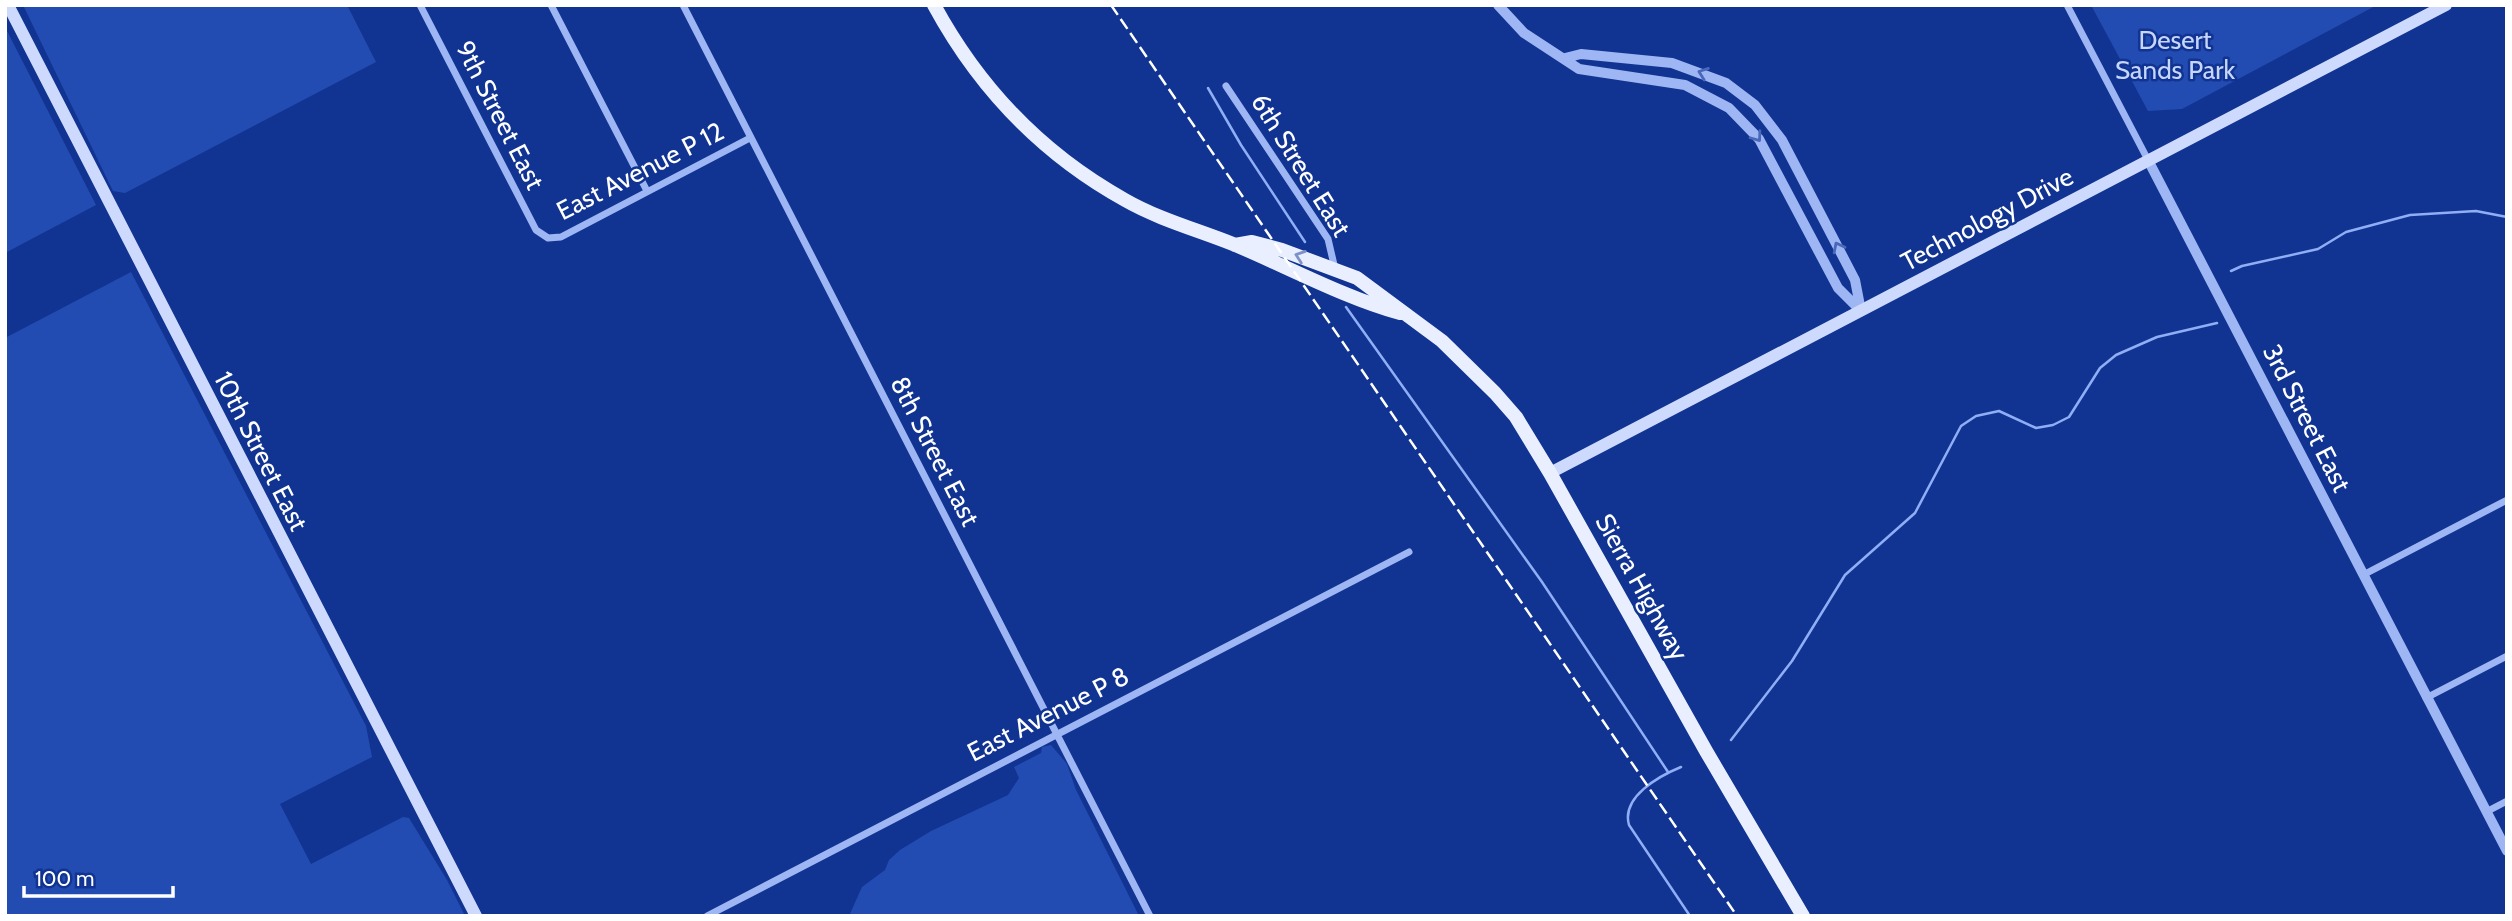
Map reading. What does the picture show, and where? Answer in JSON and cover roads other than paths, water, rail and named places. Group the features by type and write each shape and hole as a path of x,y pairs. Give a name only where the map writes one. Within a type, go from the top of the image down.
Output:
{"main road":[{"name":"10th Street East","path":"8,5 476,916"},
{"name":"Sierra Highway","path":"934,5 959,50 991,93 1026,129 1068,164 1126,201 1235,245 1260,259 1400,313 1442,341 1495,393 1516,417 1550,472 1706,751 1803,916"},
{"name":"Technology Drive","path":"1550,472 2446,5"},
{"name":"Sierra Highway","path":"1235,245 1252,242 1357,278 1385,296 1400,313"}],"street":[{"name":"9th Street East","path":"420,5 536,230 548,238"},
{"path":"551,5 647,191"},
{"name":"8th Street East","path":"683,5 1150,916"},
{"path":"1498,5 1524,33 1579,69 1685,85 1729,108 1759,139 1838,288 1860,311"},
{"name":"3rd Street East","path":"2067,5 2507,851"},
{"path":"1565,58 1581,54 1672,63 1726,83 1755,105 1782,140 1856,280 1860,311"},
{"name":"6th Street East","path":"1226,86 1328,239 1335,269"},
{"name":"East Avenue P 12","path":"548,238 561,237 750,138"},
{"path":"2363,575 2507,500"},
{"name":"East Avenue P 8","path":"707,916 1409,552"},
{"path":"2427,698 2507,656"},
{"path":"2486,812 2507,801"}],"waterway":[{"path":"1208,88 1241,145 1305,242"},
{"path":"2231,271 2242,266 2318,249 2346,232 2410,215 2476,211 2507,217"},
{"path":"1346,307 1542,582 1668,772"},
{"path":"1731,740 1792,661 1845,575 1915,513 1961,426 1976,416 1999,411 2036,428 2053,425 2069,417 2100,368 2116,355 2157,337 2217,323"},
{"path":"1681,767 1644,789 1631,805 1628,815 1629,825 1690,916"}],"railway":[{"path":"1111,5 1737,916"}],"park label":[{"name":"Desert Sands Park","path":"2175,55"}]}
